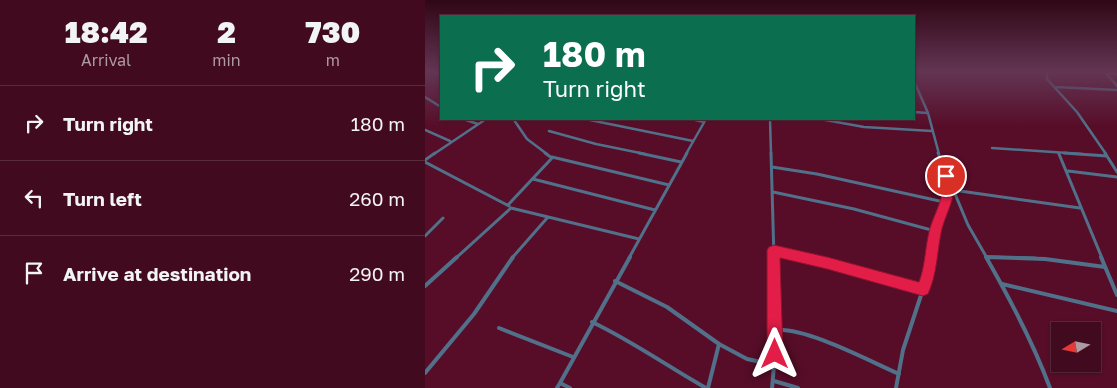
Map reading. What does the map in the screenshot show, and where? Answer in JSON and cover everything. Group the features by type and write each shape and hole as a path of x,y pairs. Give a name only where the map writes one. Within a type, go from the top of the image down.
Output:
{"street":[{"path":"918,90 928,113 932,132 952,190 985,257 1038,356 1050,388"},
{"path":"1060,90 1083,119 1117,172"},
{"path":"425,97 440,107"},
{"path":"915,112 928,113"},
{"path":"466,120 479,124"},
{"path":"485,120 451,141 425,161 510,207 639,240"},
{"path":"514,120 527,139 552,157 669,185"},
{"path":"590,120 693,140"},
{"path":"770,120 775,330 775,365 772,388"},
{"path":"826,120 864,127 932,132"},
{"path":"570,388 558,386 705,121"},
{"path":"425,130 451,141"},
{"path":"549,130 596,144 681,162"},
{"path":"992,148 1107,156"},
{"path":"1059,154 1068,171 1081,208 1117,295"},
{"path":"425,286 510,207 552,157"},
{"path":"772,167 817,174 944,202"},
{"path":"1068,171 1117,178"},
{"path":"533,179 655,210"},
{"path":"896,388 903,350 929,271 935,231 942,214 949,182"},
{"path":"952,190 1081,208"},
{"path":"773,192 861,210 935,231"},
{"path":"425,372 474,314 513,257 548,217"},
{"path":"425,236 443,218"},
{"path":"774,250 923,290"},
{"path":"985,257 1065,260 1105,267"},
{"path":"615,281 667,307 719,344 747,359 775,365"},
{"path":"1001,284 1117,311"},
{"path":"592,322 618,334 634,346 645,349 668,366 707,388 719,344"},
{"path":"499,328 573,357"},
{"path":"775,330 785,329 815,338 899,374"},
{"path":"774,381 798,388"}],"route":[{"path":"775,354 774,250 923,290 929,271 935,231 942,214 948,190 949,182 946,176"}]}
